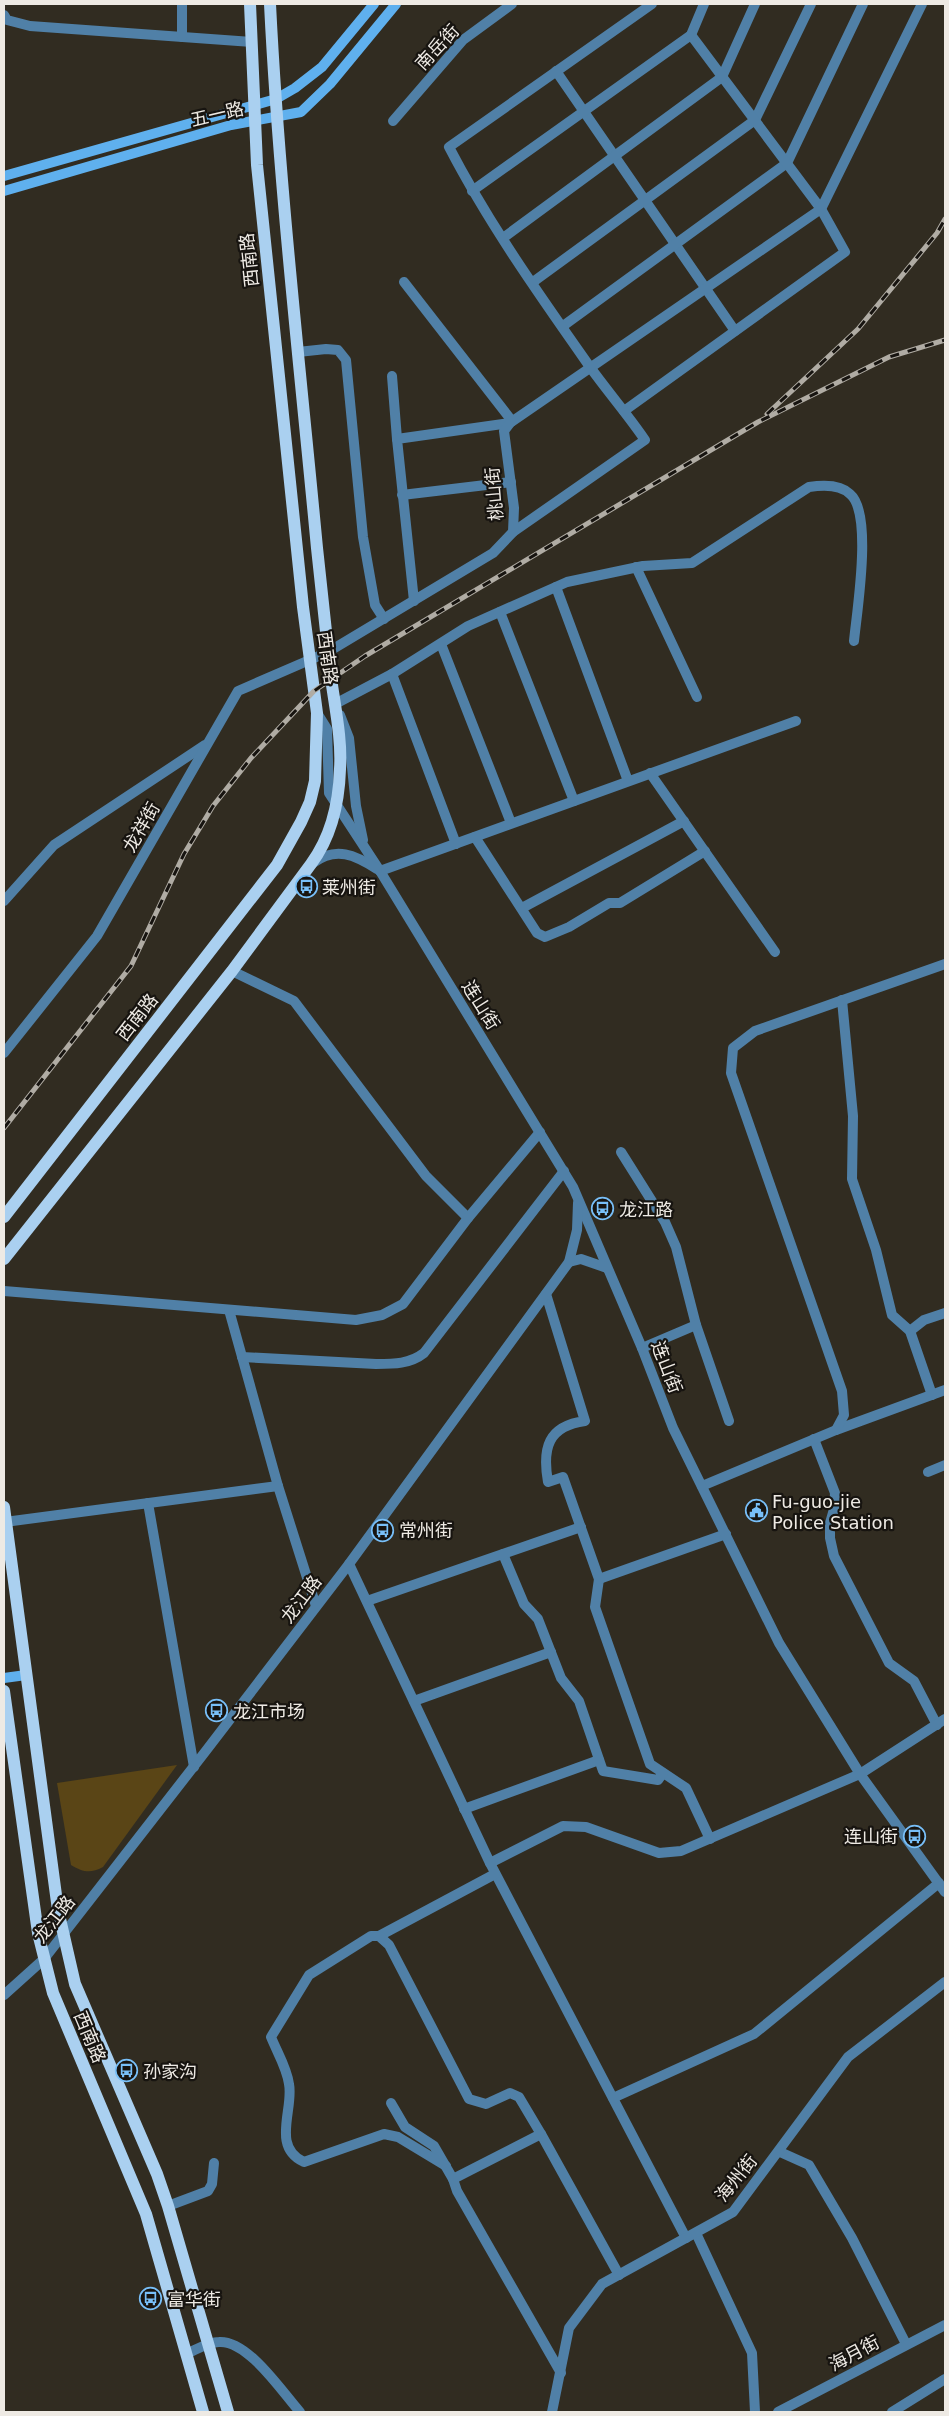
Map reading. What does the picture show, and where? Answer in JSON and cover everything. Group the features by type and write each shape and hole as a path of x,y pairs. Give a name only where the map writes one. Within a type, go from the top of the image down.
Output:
{"main road":[{"name":"西南路","path":"4,1217 277,865 301,822 310,802 315,781 317,713 312,660 303,607 257,165 250,4"},
{"name":"西南路","path":"4,1259 232,971 311,864 322,847 336,805 340,766 340,738 328,652 298,352 277,118 270,4"},
{"name":"五一路","path":"4,176 276,99 295,88 322,67 374,4"},
{"name":"五一路","path":"4,191 185,138 301,112 330,84 396,4"},
{"name":"西南路","path":"4,1507 4,1522 63,1936 75,1984 157,2174 228,2412"},
{"path":"4,1678 26,1675"},
{"name":"西南路","path":"4,1691 38,1933 53,1993 146,2214 203,2412"}],"street":[{"path":"182,4 182,37"},
{"name":"南岳街","path":"392,121 462,40 512,4"},
{"path":"513,532 645,440 591,368 503,238 472,191 449,147 652,4"},
{"path":"472,191 691,35 704,4"},
{"path":"503,238 722,77 755,4"},
{"path":"533,282 755,120 811,4"},
{"path":"563,326 787,163 863,4"},
{"path":"397,439 511,422 821,209 922,4"},
{"path":"4,15 7,20 30,26 252,42"},
{"path":"624,411 845,252 821,209 691,35"},
{"path":"556,71 735,331"},
{"path":"404,282 511,422"},
{"path":"298,352 326,349 338,350 346,360 363,536 375,605 384,619"},
{"path":"392,376 402,495 414,601"},
{"name":"桃山街","path":"328,652 493,553 513,532 514,508 504,431 511,422"},
{"path":"402,495 511,482"},
{"path":"365,848 355,799 349,738 335,704 392,674 468,626 556,586 636,567 692,562 809,486 827,485 850,493 860,508 863,527 854,641"},
{"path":"636,567 697,697"},
{"path":"556,586 628,781"},
{"path":"500,612 574,801"},
{"path":"441,644 512,823"},
{"name":"龙祥街","path":"4,1053 97,936 238,691 328,652"},
{"path":"392,674 456,844"},
{"name":"连山街","path":"317,713 327,729 327,784 329,793 380,871 564,1171 578,1197 642,1348 673,1428 780,1643 860,1774 945,1892"},
{"path":"311,864 322,856 332,853 343,854 366,862 380,871 796,721"},
{"path":"4,901 54,845 208,743"},
{"path":"650,773 775,952"},
{"path":"522,908 684,821"},
{"path":"476,836 538,933 545,936 569,927 609,903 620,904 705,851"},
{"path":"836,1430 844,1415 842,1392 731,1073 733,1048 755,1031 945,964"},
{"path":"232,971 294,1001 426,1176 468,1218"},
{"path":"842,1000 853,1116 852,1180 876,1250 892,1315 910,1331 932,1395"},
{"path":"4,1291 356,1320 382,1315 403,1304 468,1218 540,1132"},
{"path":"621,1152 665,1222 676,1247 696,1325 729,1421"},
{"path":"242,1357 376,1364 399,1364 416,1360 424,1353 564,1171"},
{"name":"龙江路","path":"4,1995 44,1959 194,1767 349,1564 570,1262 578,1230 578,1197"},
{"path":"570,1262 581,1259 607,1268"},
{"path":"546,1294 585,1421 569,1423 561,1427 553,1438 545,1464 548,1482 563,1477 599,1579 595,1607 650,1764 686,1788 710,1839"},
{"path":"230,1310 278,1486 316,1606"},
{"path":"910,1331 924,1320 945,1313"},
{"path":"642,1348 696,1325"},
{"path":"702,1486 836,1430 945,1390"},
{"path":"490,1863 563,1826 586,1827 660,1853 681,1851 860,1774 941,1722 914,1681 889,1663 834,1556 830,1538 830,1523 836,1493 814,1439"},
{"path":"928,1472 945,1465"},
{"path":"4,1522 278,1486"},
{"path":"148,1504 194,1767"},
{"path":"367,1601 581,1527"},
{"path":"599,1579 726,1534"},
{"path":"503,1554 524,1604 538,1619 561,1678 578,1701 603,1771 658,1780 663,1773"},
{"path":"349,1564 495,1874 613,2098 691,2235 752,2353 755,2412"},
{"path":"414,1701 551,1652"},
{"path":"464,1808 599,1760"},
{"path":"446,2166 398,2137 384,2134 304,2162 298,2159 289,2149 285,2135 290,2084 271,2037 309,1975 371,1936 380,1936 495,1874"},
{"path":"613,2098 754,2034 939,1883"},
{"path":"380,1936 389,1945 470,2099 486,2104 510,2093 519,2096 542,2134 619,2275"},
{"name":"海州街","path":"552,2412 569,2328 602,2284 733,2212 848,2057 945,1982"},
{"path":"391,2103 405,2128 434,2146 453,2179 456,2191 561,2372"},
{"path":"453,2179 542,2134"},
{"path":"780,2152 809,2165 852,2238 906,2344"},
{"path":"168,2206 208,2191 212,2184 214,2163"},
{"name":"海月街","path":"778,2412 945,2325"},
{"path":"186,2354 208,2345 222,2342 239,2347 254,2359 300,2412"},
{"path":"892,2412 945,2379"}],"shaded area":[{"path":"177,1765 103,1867 94,1871 87,1871 71,1865 57,1783"}],"railway":[{"path":"767,414 858,329 937,233 945,219"},
{"path":"4,1128 131,966 184,854 213,806 251,758 314,691 365,656 758,422 889,357 945,340"}],"place":[{"name":"莱州街","path":"306,887"},
{"name":"龙江路","path":"603,1209"},
{"name":"Fu-guo-jie Police Station","path":"756,1511"},
{"name":"常州街","path":"383,1530"},
{"name":"龙江市场","path":"217,1711"},
{"name":"连山街","path":"914,1836"},
{"name":"孙家沟","path":"127,2071"},
{"name":"富华街","path":"151,2299"}]}
